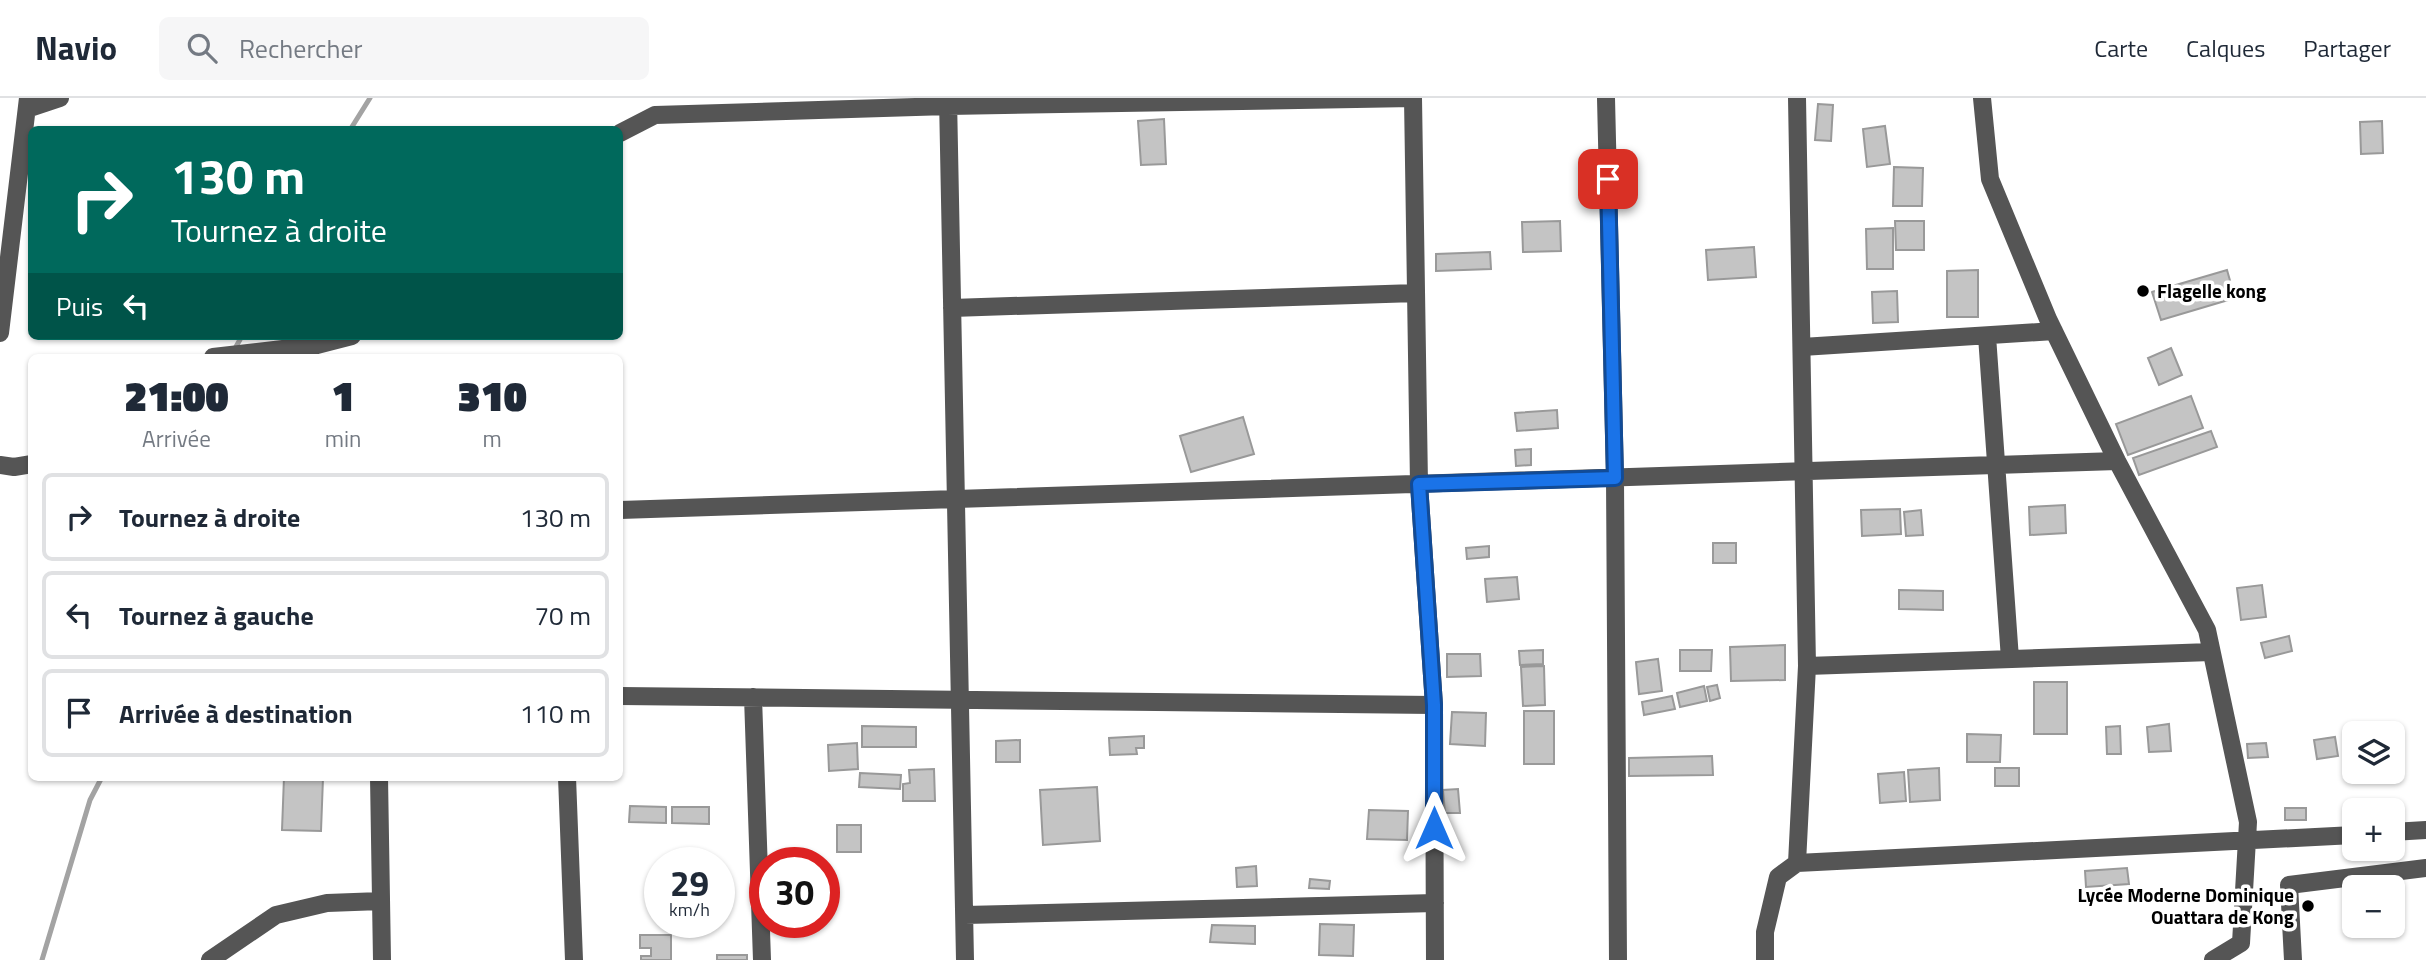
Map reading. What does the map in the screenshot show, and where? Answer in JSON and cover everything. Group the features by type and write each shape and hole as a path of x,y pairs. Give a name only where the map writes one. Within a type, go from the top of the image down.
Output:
{"street":[{"path":"0,333 3,284 27,104 60,98"},
{"path":"623,131 655,115 948,102 1413,98 1419,484 1434,705 1435,960"},
{"path":"1606,98 1615,478 1619,960"},
{"path":"1797,98 1808,666 1797,863"},
{"path":"1982,98 1990,179 2054,331 2117,461 2207,630 2248,822 2241,943 2213,960"},
{"path":"948,102 965,960"},
{"path":"952,308 1416,293"},
{"path":"1802,346 2054,331"},
{"path":"1987,336 2010,659"},
{"path":"239,354 317,345 336,340"},
{"path":"623,510 2117,461"},
{"path":"0,465 14,467 28,465"},
{"path":"1808,666 2211,652"},
{"path":"623,696 1434,705"},
{"path":"753,698 762,960"},
{"path":"379,781 382,960"},
{"path":"567,781 574,960"},
{"path":"2405,831 2426,830"},
{"path":"1765,960 1765,932 1778,877 1797,863 2342,836"},
{"path":"2293,960 2289,885 2426,868"},
{"path":"210,960 276,915 327,903 382,901"},
{"path":"965,915 1435,903"}],"building":[{"path":"1818,104 1833,105 1831,141 1815,140"},
{"path":"1164,119 1166,164 1141,165 1138,121"},
{"path":"2382,121 2383,153 2361,154 2360,122"},
{"path":"1885,126 1890,164 1867,167 1863,129"},
{"path":"1894,167 1923,168 1922,206 1893,206"},
{"path":"1560,221 1561,251 1523,252 1522,222"},
{"path":"1895,221 1924,221 1924,250 1896,250"},
{"path":"1893,228 1893,269 1867,269 1866,229"},
{"path":"1754,247 1756,277 1708,280 1706,250"},
{"path":"1490,252 1491,269 1436,271 1436,254"},
{"path":"1978,270 1978,317 1947,317 1947,271"},
{"path":"2227,270 2235,298 2161,320 2152,292"},
{"path":"1897,291 1898,322 1873,323 1872,292"},
{"path":"2171,348 2182,375 2159,385 2148,358"},
{"path":"2191,396 2203,428 2128,455 2116,424"},
{"path":"1557,410 1558,428 1517,431 1515,413"},
{"path":"1243,417 1254,454 1191,472 1180,436"},
{"path":"2211,431 2217,447 2139,475 2133,458"},
{"path":"1531,449 1531,465 1516,466 1515,450"},
{"path":"2065,505 2066,533 2030,535 2029,507"},
{"path":"1900,509 1901,534 1862,536 1861,510"},
{"path":"1921,510 1923,535 1906,536 1904,512"},
{"path":"1713,543 1736,543 1736,563 1713,563"},
{"path":"1489,546 1489,557 1467,559 1466,548"},
{"path":"1517,577 1519,599 1487,602 1485,579"},
{"path":"2262,585 2266,617 2241,620 2237,588"},
{"path":"1899,590 1943,591 1943,610 1899,609"},
{"path":"2289,636 2292,651 2265,658 2261,643"},
{"path":"1785,645 1785,680 1731,681 1730,647"},
{"path":"1543,650 1543,664 1520,665 1519,651"},
{"path":"1680,650 1712,650 1711,671 1680,671"},
{"path":"1447,654 1480,654 1481,676 1447,677"},
{"path":"1658,659 1662,691 1639,694 1636,662"},
{"path":"1544,666 1545,705 1523,706 1521,667"},
{"path":"2034,682 2067,682 2067,734 2034,734"},
{"path":"1717,685 1720,698 1710,701 1707,687"},
{"path":"1704,686 1707,701 1680,707 1677,693"},
{"path":"1672,696 1675,709 1644,715 1642,702"},
{"path":"1524,711 1554,711 1554,764 1524,764"},
{"path":"1452,712 1486,713 1485,746 1450,744"},
{"path":"2169,724 2171,751 2149,752 2147,727"},
{"path":"862,726 916,727 916,747 862,747"},
{"path":"2120,726 2121,754 2107,754 2106,727"},
{"path":"1967,734 2001,735 2000,762 1967,762"},
{"path":"1144,736 1144,748 1136,748 1137,754 1110,755 1109,738"},
{"path":"2335,737 2338,756 2317,759 2314,740"},
{"path":"1020,740 1020,762 996,762 996,741"},
{"path":"857,743 858,769 829,771 828,745"},
{"path":"2266,743 2268,757 2248,758 2247,744"},
{"path":"1712,756 1713,775 1629,776 1629,758"},
{"path":"1939,768 1940,800 1910,802 1908,770"},
{"path":"1995,768 2019,768 2019,786 1995,786"},
{"path":"934,769 935,801 903,801 903,784 910,783 909,770"},
{"path":"1904,772 1906,801 1880,803 1878,774"},
{"path":"860,773 901,775 900,789 859,787"},
{"path":"284,781 323,781 321,831 282,830"},
{"path":"1097,787 1100,841 1043,845 1040,790"},
{"path":"1458,789 1460,813 1445,813 1443,790"},
{"path":"630,806 666,807 666,823 629,822"},
{"path":"672,807 709,807 709,824 672,823"},
{"path":"2285,808 2306,808 2306,820 2285,820"},
{"path":"1369,810 1408,811 1407,840 1367,839"},
{"path":"837,825 861,825 861,852 840,852 840,847 837,847"},
{"path":"1256,866 1257,886 1237,887 1236,868"},
{"path":"2127,868 2129,884 2086,887 2085,871"},
{"path":"1310,879 1330,881 1329,889 1309,888"},
{"path":"1320,924 1354,925 1353,956 1319,955"},
{"path":"1212,925 1255,926 1255,944 1210,942"},
{"path":"640,935 644,935 644,938 671,938 671,960 641,960 641,956 651,956 651,948 640,948"},
{"path":"717,955 747,955 747,960 717,960"}],"waterway":[{"path":"352,126 370,98"},
{"path":"233,352 240,340"},
{"path":"42,960 90,800 100,781"}],"place":[{"name":"Flagelle kong","path":"2143,291"},
{"name":"Lycée Moderne Dominique Ouattara de Kong","path":"2308,906"}],"route":[{"path":"1434,828 1434,705 1419,484 1615,478 1608,179"}]}
